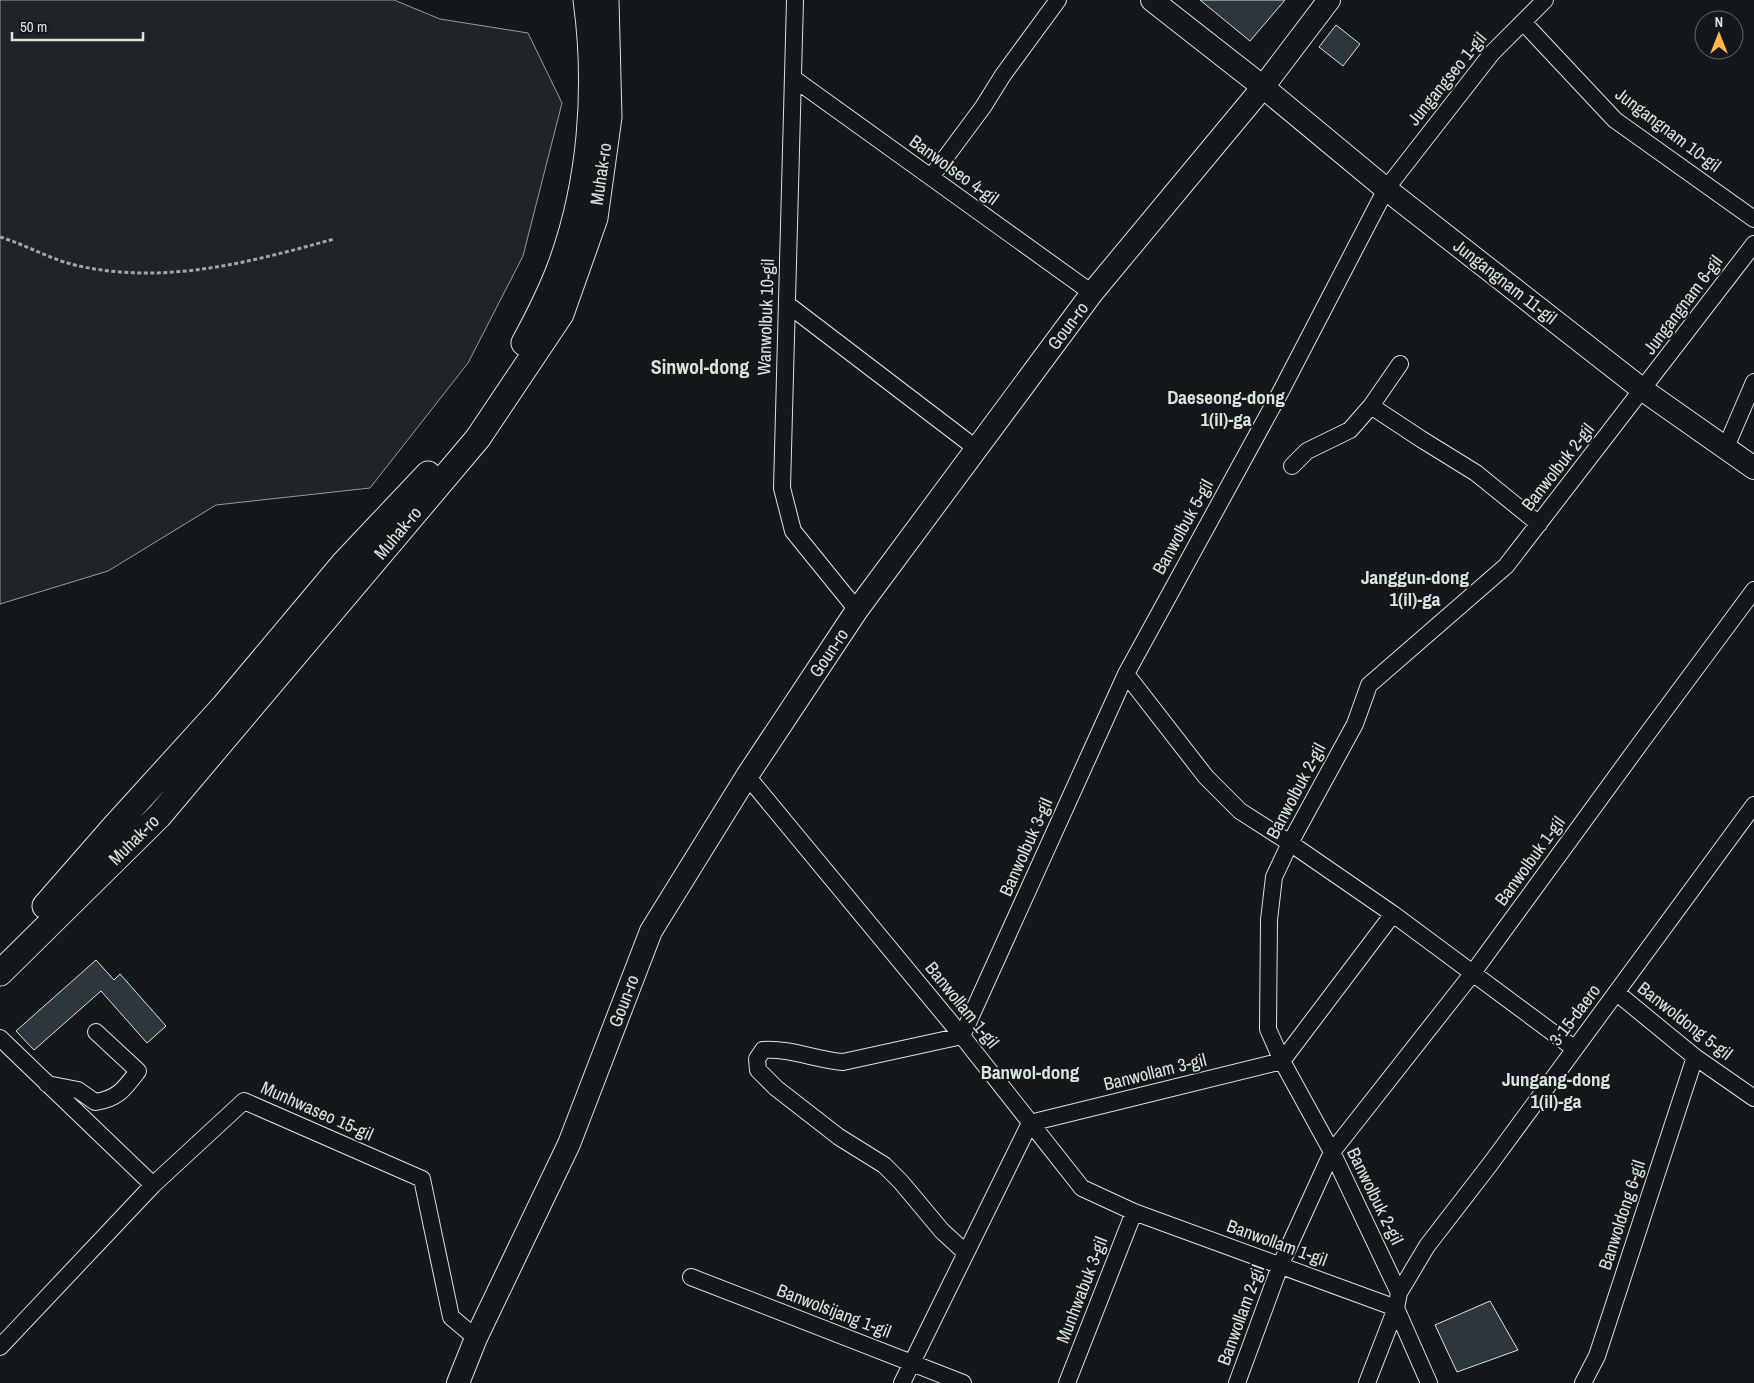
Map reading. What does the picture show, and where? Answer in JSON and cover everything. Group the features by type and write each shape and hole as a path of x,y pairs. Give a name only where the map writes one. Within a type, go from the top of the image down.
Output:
{"main road":[{"name":"Muhak-ro","path":"0,954 62,888 224,706 344,563 435,465 478,412 511,366 541,313 560,267 579,198 587,153 590,104 591,44 586,0"},
{"name":"Muhak-ro","path":"0,973 159,816 478,438 561,314 595,218 609,117 606,0"},
{"name":"Jungangnam 11-gil","path":"1152,0 1263,87 1386,189 1643,390 1754,468"},
{"name":"Goun-ro","path":"458,1383 476,1338 569,1144 651,931 747,776 857,610 1092,293 1263,87 1329,0"}],"street":[{"name":"Wanwolbuk 10-gil","path":"795,0 782,488 793,532 857,610"},
{"path":"931,177 1058,0"},
{"name":"Jungangseo 1-gil","path":"1386,189 1492,53 1545,0"},
{"name":"Jungangnam 10-gil","path":"1523,22 1615,120 1754,219"},
{"name":"Banwolseo 4-gil","path":"793,78 1092,293"},
{"name":"Banwolbuk 5-gil","path":"1126,674 1281,391 1386,189"},
{"name":"Jungangnam 6-gil","path":"1643,390 1754,244"},
{"path":"787,304 977,449"},
{"path":"1292,466 1307,451 1350,430 1371,406 1400,364"},
{"path":"1726,447 1754,382"},
{"name":"Banwolbuk 2-gil","path":"1398,1300 1332,1152 1282,1061 1268,1029 1269,920 1274,878 1290,843 1355,724 1369,685 1506,566 1643,390"},
{"path":"1371,406 1476,473 1539,524"},
{"name":"Banwolbuk 1-gil","path":"1332,1152 1472,974 1754,590"},
{"path":"1126,674 1206,777 1240,811 1393,914 1574,1049"},
{"name":"Banwolbuk 3-gil","path":"962,1036 1126,674"},
{"name":"Banwollam 1-gil","path":"747,776 962,1036 1082,1188 1134,1212 1280,1266 1398,1300"},
{"name":"3·15-daero","path":"1367,1383 1398,1300 1427,1246 1491,1163 1754,805"},
{"path":"1282,1061 1393,914"},
{"name":"Banwoldong 5-gil","path":"1617,993 1695,1057 1754,1098"},
{"path":"47,1084 78,1090 95,1102 116,1096 128,1084 138,1071 96,1032"},
{"path":"962,1036 844,1062 828,1061 777,1049 763,1050 757,1060 758,1070 776,1088 839,1137 884,1164 942,1231 966,1253"},
{"path":"0,1038 153,1185"},
{"name":"Banwoldong 6-gil","path":"1583,1383 1597,1356 1695,1057"},
{"name":"Banwollam 3-gil","path":"1030,1123 1282,1061"},
{"name":"Munhwaseo 15-gil","path":"0,1347 153,1185 244,1101 422,1179 451,1317 476,1338"},
{"path":"902,1383 1030,1123"},
{"name":"Banwollam 2-gil","path":"1237,1383 1280,1266 1332,1152"},
{"name":"Munhwabuk 3-gil","path":"1067,1383 1134,1212"},
{"name":"Banwolsijang 1-gil","path":"691,1277 963,1383"},
{"path":"1398,1300 1429,1383"}],"path":[{"path":"0,237 78,266 120,272 153,273 192,271 259,258 334,239"}],"shaded area":[{"path":"0,0 394,0 440,19 528,33 562,103 523,256 468,363 370,488 216,505 108,571 0,604"}],"building":[{"path":"1200,0 1285,0 1250,41"},
{"path":"1336,25 1360,44 1343,66 1319,47"},
{"path":"96,960 114,980 120,974 166,1026 147,1043 101,991 34,1050 16,1031"},
{"path":"1490,1301 1518,1350 1457,1372 1435,1325"}],"district":[{"name":"Sinwol-dong","path":"700,367"},
{"name":"Daeseong-dong 1(il)-ga","path":"1226,408"},
{"name":"Janggun-dong 1(il)-ga","path":"1415,588"},
{"name":"Banwol-dong","path":"1030,1072"},
{"name":"Jungang-dong 1(il)-ga","path":"1556,1090"}]}
